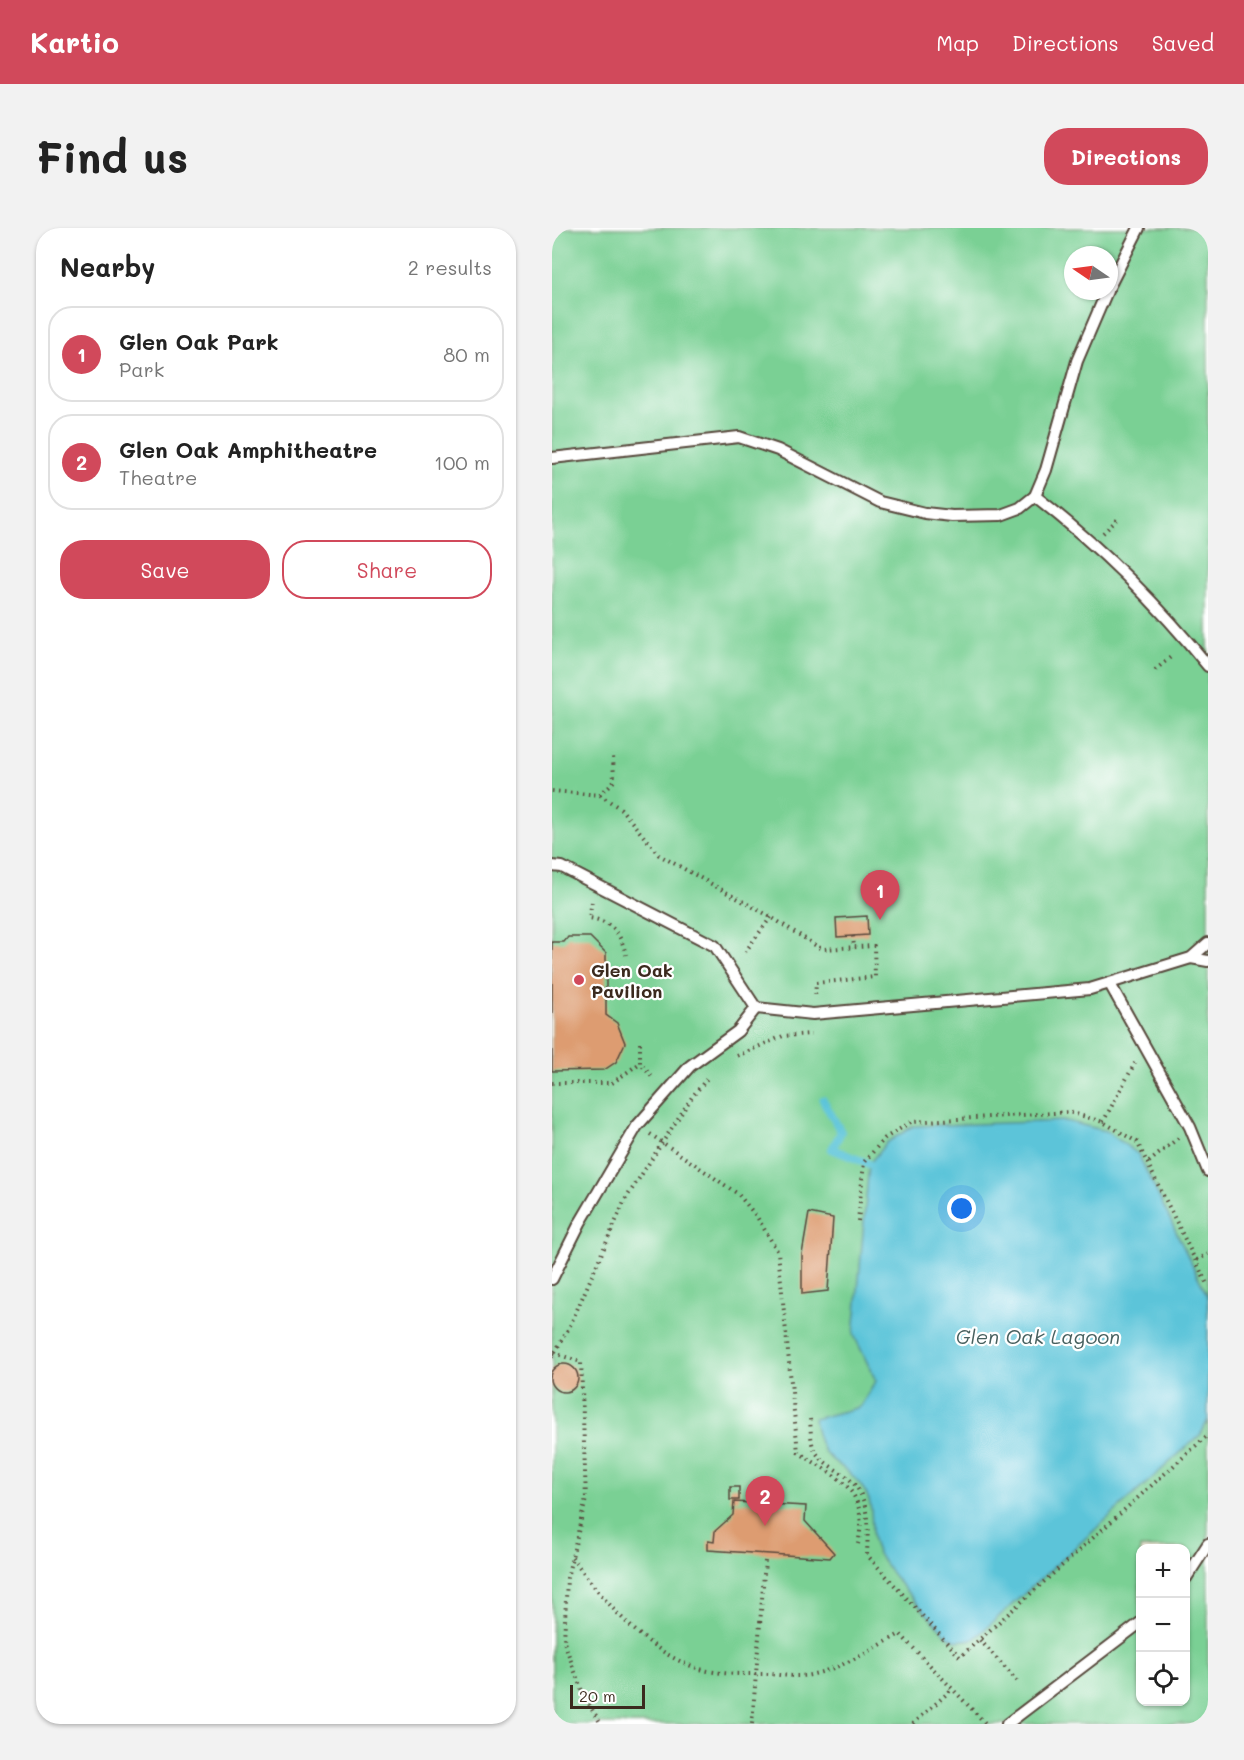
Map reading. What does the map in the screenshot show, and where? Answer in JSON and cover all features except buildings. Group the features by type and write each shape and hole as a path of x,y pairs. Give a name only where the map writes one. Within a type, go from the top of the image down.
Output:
{"lane":[{"path":"1118,269 1139,228"},
{"path":"552,458 740,437 778,450 880,502 925,513 979,517 1001,515 1020,508 1035,496 1046,470 1077,361 1103,300"},
{"path":"1035,496 1117,566 1168,618 1208,666"},
{"path":"552,866 562,867 715,946 756,1008"},
{"path":"756,1008 813,1014 1041,995 1110,984 1191,958 1208,943"},
{"path":"1191,958 1208,961"},
{"path":"1110,984 1190,1128 1208,1171"},
{"path":"552,1280 580,1223 637,1126 690,1066 738,1031 756,1008"},
{"path":"1190,1571 1208,1544"},
{"path":"1007,1724 1136,1626"}],"path":[{"path":"1155,670 1172,656"},
{"path":"600,795 614,782 613,754"},
{"path":"552,790 600,795 621,809 659,855 771,917 824,950 874,946 875,977 816,983 815,998"},
{"path":"593,897 589,918 611,925 622,937 626,955"},
{"path":"745,952 771,917"},
{"path":"853,936 854,948"},
{"path":"733,1059 761,1043 783,1036 811,1034"},
{"path":"640,1043 640,1063 652,1077"},
{"path":"552,1083 612,1083 640,1063"},
{"path":"601,1724 583,1694 564,1642 567,1578 586,1499 581,1362 553,1355 569,1328 625,1200 692,1097 714,1073"},
{"path":"1102,1122 1127,1074"},
{"path":"858,1221 864,1162 885,1138 911,1122 1069,1112 1102,1122 1137,1142 1149,1162 1208,1286"},
{"path":"1149,1162 1190,1128"},
{"path":"662,1142 738,1194 757,1216 778,1252 798,1452 844,1480 853,1490 861,1517 858,1544"},
{"path":"1197,1260 1208,1254"},
{"path":"810,1419 814,1449 828,1465 855,1484 863,1497 868,1523 867,1555 960,1657 1208,1435"},
{"path":"572,1557 600,1596 666,1653 701,1669 755,1674 813,1675 858,1656 900,1634 951,1690 986,1724"},
{"path":"752,1724 765,1562"},
{"path":"980,1640 1017,1681"},
{"path":"913,1724 951,1690"}],"green space":[{"path":"552,228 1208,228 1208,1724 552,1724"}],"water":[{"name":"Glen Oak Lagoon","path":"1066,1121 1106,1131 1138,1154 1208,1297 1208,1420 1201,1434 974,1639 957,1641 947,1636 883,1562 874,1545 868,1497 855,1479 827,1455 817,1436 814,1419 860,1407 876,1381 854,1335 869,1164 886,1143 913,1126"}],"waterway":[{"path":"823,1100 841,1132 832,1149 869,1164"}],"place":[{"name":"Glen Oak Park","path":"880,920"},
{"name":"Glen Oak Pavilion","path":"579,980"},
{"name":"Glen Oak Amphitheatre","path":"765,1526"}]}
